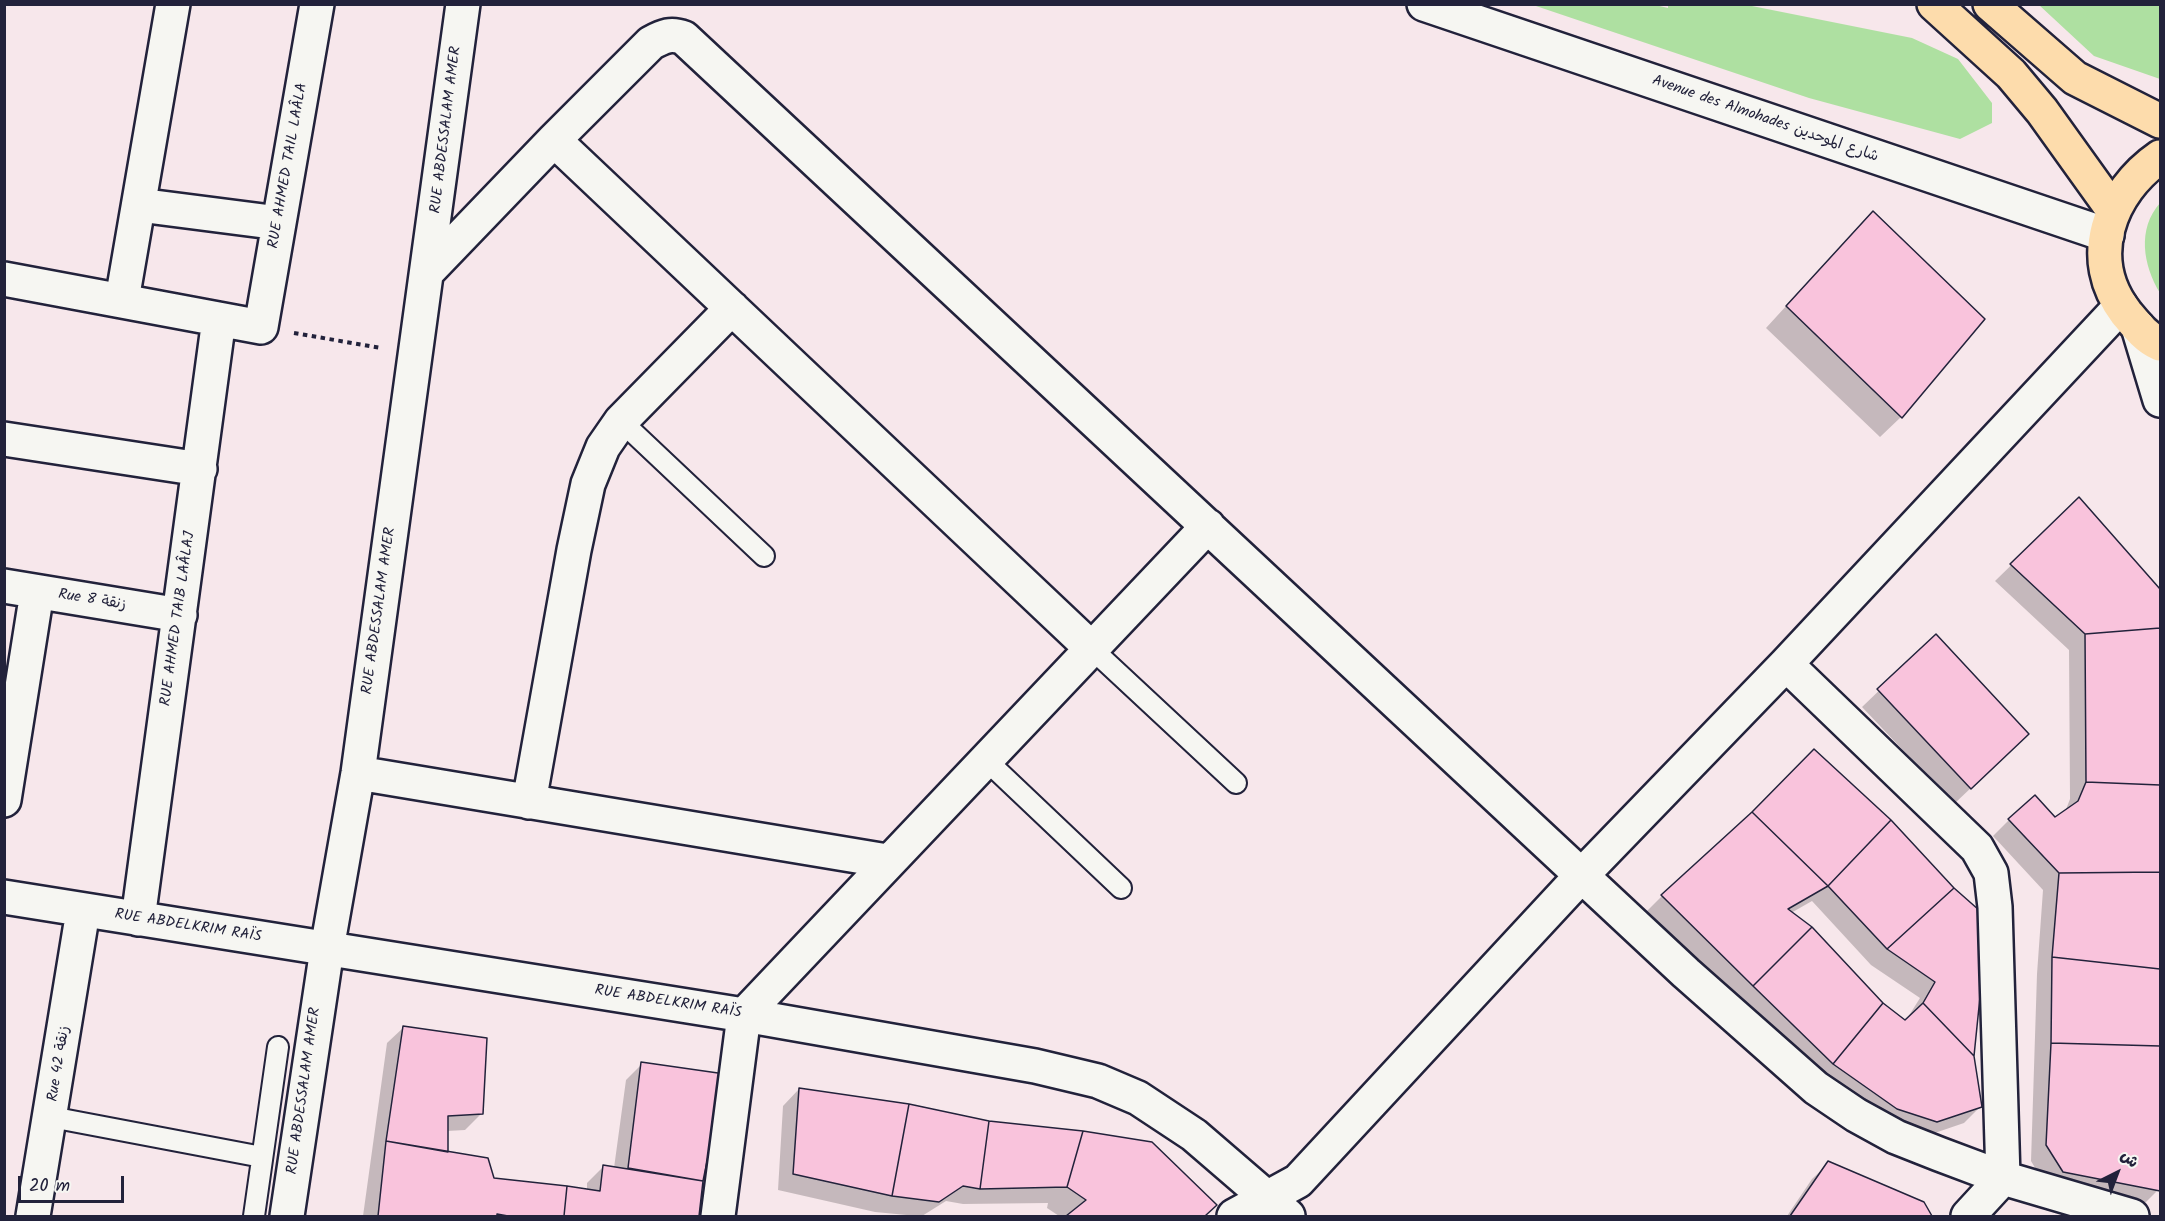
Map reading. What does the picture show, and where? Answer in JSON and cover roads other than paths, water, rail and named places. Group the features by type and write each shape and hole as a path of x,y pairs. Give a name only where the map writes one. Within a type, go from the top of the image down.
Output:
{"main road":[{"path":"1934,4 2011,74 2042,111 2110,223"},
{"path":"1990,4 2075,78 2160,121"},
{"path":"2140,326 2109,281 2105,253 2110,223 2136,176 2160,157"}],"street":[{"path":"122,300 173,4"},
{"name":"RUE AHMED TAIL LAÂLA","path":"219,319 261,327 316,4"},
{"name":"RUE ABDESSALAM AMER","path":"287,1216 327,949 358,773 429,270 463,4"},
{"name":"Avenue des Almohades شارع الموحدين","path":"1432,6 2110,223"},
{"path":"429,270 651,43 674,34 684,38 1686,973 1816,1088 1856,1115 1896,1137 2003,1178 2132,1216"},
{"path":"554,140 1091,648"},
{"path":"139,205 279,223"},
{"path":"4,279 219,319"},
{"path":"529,802 588,484 603,447 621,421 732,308"},
{"name":"RUE AHMED TAIB LAÂLAJ","path":"138,918 219,319"},
{"path":"1234,1216 1278,1207 1298,1181 1582,875 1786,664 2140,326 2160,400"},
{"path":"4,439 200,468"},
{"path":"718,1216 744,1014 1208,526"},
{"name":"Rue 8 زنقة","path":"4,586 180,615"},
{"path":"4,800 37,592"},
{"path":"1786,664 1977,848 1991,873 1995,907 2003,1178 1968,1216"},
{"path":"358,773 887,861"},
{"name":"RUE ABDELKRIM RAÏS","path":"4,897 744,1014 1035,1066 1098,1081 1138,1098 1194,1135 1278,1207"},
{"name":"Rue 42 زنقة","path":"33,1216 84,911"}],"lane":[{"path":"621,421 764,556"},
{"path":"1091,648 1236,783"},
{"path":"985,759 1121,888"},
{"path":"254,1216 278,1047"},
{"path":"51,1117 262,1157"}]}
